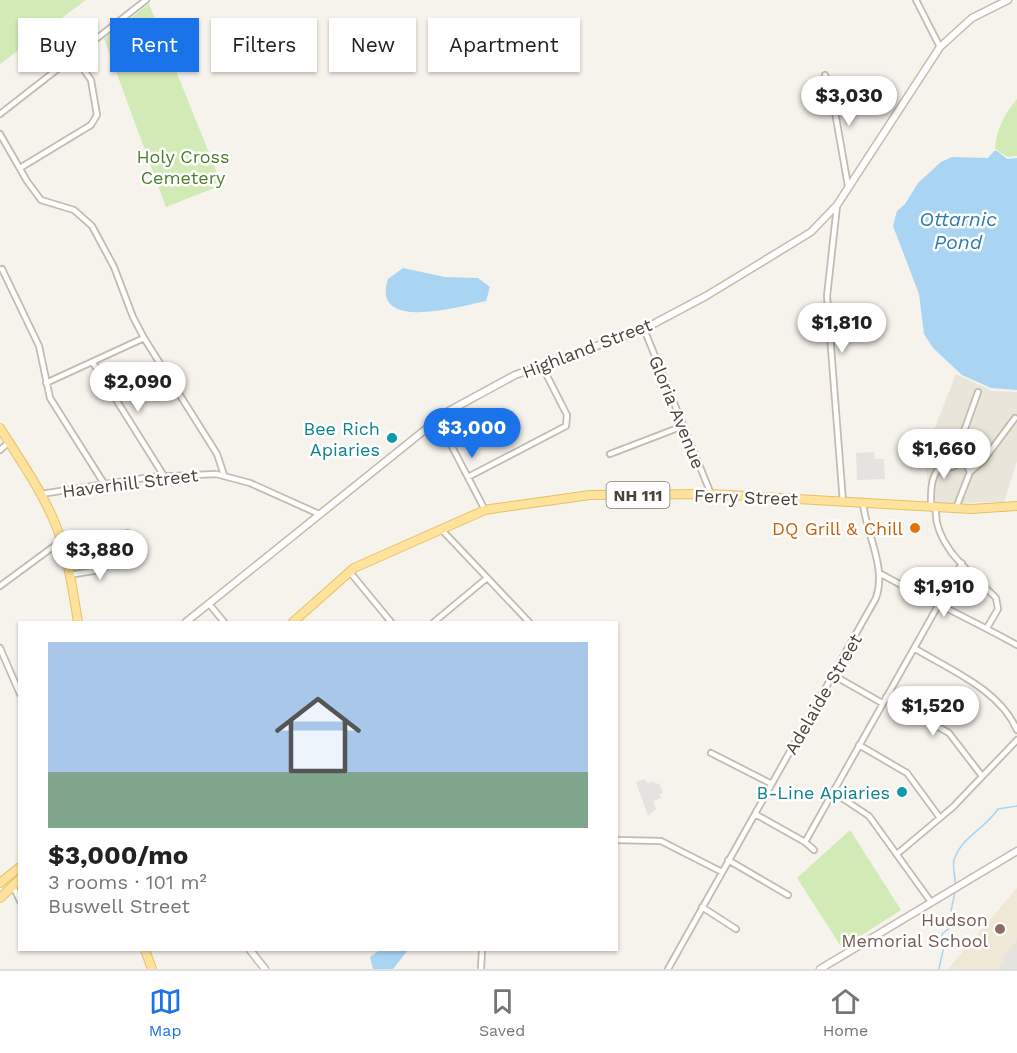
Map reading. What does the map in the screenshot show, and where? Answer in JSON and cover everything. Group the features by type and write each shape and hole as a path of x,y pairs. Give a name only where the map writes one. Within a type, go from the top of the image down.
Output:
{"main road":[{"path":"0,428 40,494 61,541 78,621"},
{"name":"Ferry Street","path":"294,621 349,571 485,510 590,495 711,494 956,508 1017,506"},
{"path":"0,883 18,869"},
{"path":"0,876 12,874"},
{"path":"2,896 18,881"},
{"path":"145,951 152,969"}],"street":[{"path":"98,37 146,0"},
{"path":"916,0 940,47"},
{"name":"Highland Street","path":"187,621 210,605 437,418 499,383 644,329 778,253 816,227 837,206 940,47 972,18 1008,0"},
{"path":"0,114 54,72"},
{"path":"20,168 91,125 98,115 91,80 85,72"},
{"path":"825,75 831,89 848,186"},
{"path":"0,134 41,200 74,210 92,226 114,267 144,339 217,454 225,475"},
{"path":"837,206 827,296 843,502"},
{"path":"2,269 39,346 50,398 105,486"},
{"path":"829,318 872,315"},
{"name":"Gloria Avenue","path":"644,329 711,494"},
{"path":"46,383 144,339"},
{"path":"93,363 164,476"},
{"path":"468,477 566,426 567,415 542,366"},
{"path":"970,472 957,448 978,392"},
{"path":"437,418 485,510"},
{"path":"956,508 970,472 983,461 1015,418"},
{"path":"610,454 682,426"},
{"path":"0,450 9,442"},
{"path":"963,462 952,467 939,468 934,474 932,480 933,507 938,530 962,563 996,598 998,609 987,628"},
{"name":"Haverhill Street","path":"40,494 164,476 225,475 319,514"},
{"path":"863,503 864,519 880,574 1017,645"},
{"path":"441,529 528,621"},
{"path":"69,575 99,570 135,547 135,538 130,534 118,538 119,557"},
{"path":"0,586 61,541"},
{"path":"805,842 962,563"},
{"path":"349,571 390,621"},
{"name":"Adelaide Street","path":"668,969 876,597 880,574"},
{"path":"435,621 487,578"},
{"path":"210,605 223,621"},
{"path":"0,648 18,689"},
{"path":"914,648 989,693 1005,710 1017,730"},
{"path":"833,675 882,703"},
{"path":"886,697 949,733 982,776"},
{"path":"897,854 940,818 1017,740"},
{"path":"859,745 907,773 940,818"},
{"path":"711,753 772,784"},
{"path":"833,792 869,816 931,902"},
{"path":"755,814 805,842 814,850"},
{"path":"618,840 662,841 722,872"},
{"path":"820,969 1017,851"},
{"path":"728,860 788,895"},
{"path":"13,886 18,899"},
{"path":"2,896 18,899"},
{"path":"702,907 736,929"},
{"path":"251,951 265,969"},
{"path":"481,969 482,951"}],"shaded area":[{"path":"956,374 993,391 1017,392 1017,461 1004,502 931,503 924,455"},
{"path":"874,452 875,459 884,459 885,479 857,480 856,453"},
{"path":"645,779 647,783 654,781 656,784 659,783 663,793 660,794 661,798 653,801 656,809 648,816 636,782"},
{"name":"Hudson Memorial School","path":"1017,888 1017,969 948,969"},
{"path":"1017,940 1017,969 998,969 1005,961 1003,958"}],"green space":[{"path":"0,0 86,0 62,18 18,18 18,51 0,64"},
{"name":"Holy Cross Cemetery","path":"149,4 155,18 131,18"},
{"name":"Holy Cross Cemetery","path":"110,34 110,55 104,39"},
{"name":"Holy Cross Cemetery","path":"116,72 176,72 222,185 166,207"},
{"path":"1017,99 1017,156 1008,157 995,149 997,135 1002,122"},
{"path":"850,830 901,910 842,948 797,878"}],"water":[{"name":"Ottarnic Pond","path":"994,151 1007,159 1017,158 1017,390 991,388 962,375 933,348 924,334 919,294 893,226 897,211 905,204 918,183 941,162 952,157 988,158"},
{"path":"403,268 445,277 478,278 490,287 486,301 421,312 405,311 392,306 386,296 388,279"},
{"path":"379,951 407,951 393,969 373,969 370,957"}],"waterway":[{"path":"955,885 954,863 962,845 998,809 1017,806"},
{"path":"939,969 944,946 942,934 956,923 956,916 951,911 955,892"}],"place":[{"name":"Bee Rich Apiaries","path":"392,438"},
{"name":"DQ Grill & Chill","path":"915,528"},
{"name":"B-Line Apiaries","path":"902,792"},
{"name":"Hudson Memorial School","path":"1000,929"}]}
